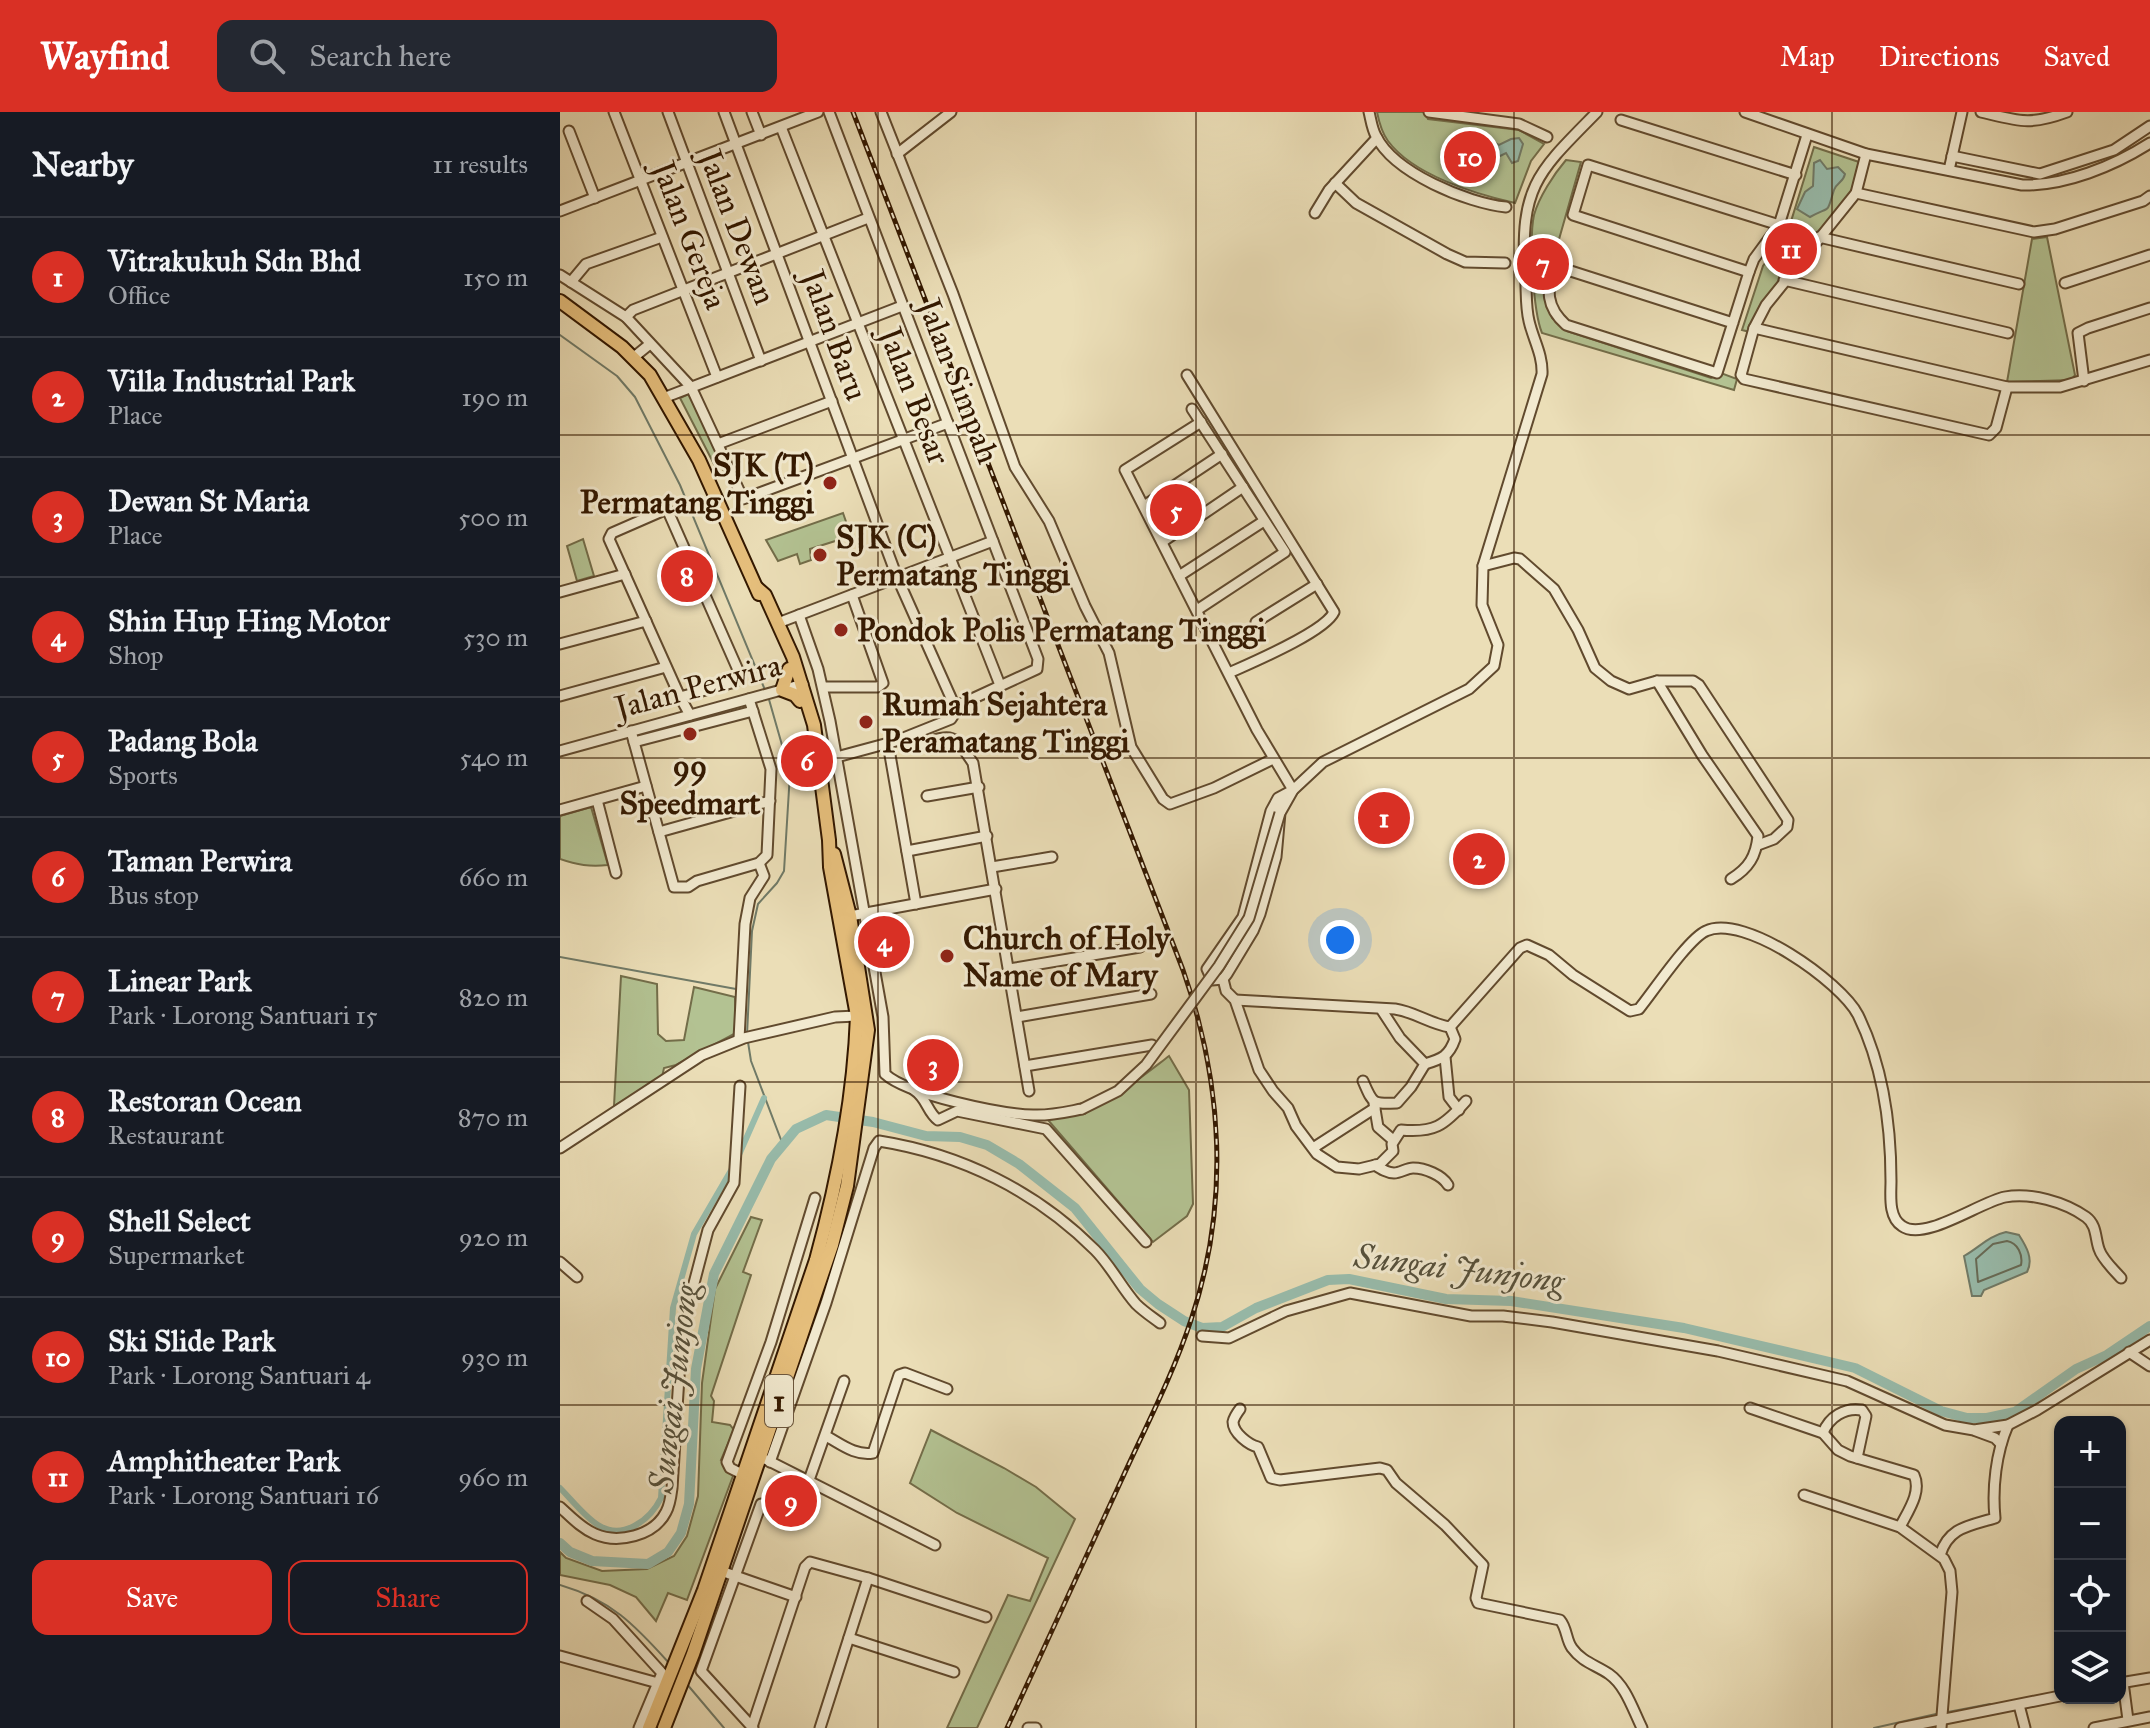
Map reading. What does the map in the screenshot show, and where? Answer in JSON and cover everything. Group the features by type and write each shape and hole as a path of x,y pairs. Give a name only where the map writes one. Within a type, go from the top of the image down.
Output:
{"highway":[{"name":"1","path":"560,301 634,357 666,397 699,460 757,588 789,669 789,688 800,701 817,758"},
{"name":"1","path":"757,588 765,595 778,623 789,688 814,725 830,867 857,1016 854,1102"},
{"name":"1","path":"649,1728 688,1652 765,1460 846,1219 849,1144 868,1030 850,916 829,840"},
{"path":"841,928 850,916"},
{"name":"1","path":"664,1728 742,1474 816,1260 849,1144"}],"street":[{"name":"Jalan Gereja","path":"614,112 717,377"},
{"name":"Jalan Dewan","path":"668,112 761,361"},
{"name":"Jalan Baru","path":"724,112 897,577"},
{"path":"752,112 761,135"},
{"path":"560,211 818,112"},
{"name":"Jalan Simpah","path":"829,112 1038,659 1037,669 1000,685"},
{"path":"881,112 953,294 1015,467 1049,521 1085,606 1109,653 1131,747 1163,799 1173,804 1273,759"},
{"path":"897,154 951,112"},
{"path":"1369,112 1377,138 1394,158 1423,179 1472,200 1506,207"},
{"path":"1429,112 1519,124 1547,137"},
{"path":"1223,979 1212,980 1207,969 1243,917 1271,811 1278,798 1293,790 1323,762 1469,689 1494,666 1498,645 1482,605 1483,566 1542,374 1528,319 1523,236 1526,210 1535,183 1551,157 1597,112"},
{"path":"1745,112 1866,154 2022,185 2043,186 2127,157 2150,143"},
{"path":"1949,170 1962,112"},
{"path":"1981,112 2027,123 2067,112"},
{"path":"1621,120 1796,175"},
{"path":"1952,156 2040,174 2114,150 2150,126"},
{"name":"Jalan Besar","path":"781,127 1000,685"},
{"path":"569,131 595,198"},
{"path":"1733,323 1555,266 1549,282 1548,299 1555,314 1566,325 1717,373 1733,323 1749,272 1754,259 1779,225 1807,135"},
{"path":"1315,213 1335,183 1377,138"},
{"path":"1866,154 1856,193 1784,280 1754,328 1741,370 1744,379 1989,435 1996,428 2007,387"},
{"path":"1749,272 1573,215 1588,165 1779,225"},
{"path":"1335,183 1356,203 1447,254 1465,262 1505,263"},
{"path":"1856,193 2034,232 2055,229 2143,201 2150,196"},
{"path":"626,317 633,310 868,218"},
{"path":"571,282 586,264 662,237"},
{"path":"1819,237 2019,284"},
{"path":"2065,283 2150,255"},
{"path":"560,275 626,317 691,387 743,499 948,423"},
{"path":"1784,280 2008,333"},
{"path":"666,397 902,306"},
{"path":"2084,381 2078,333 2150,308"},
{"path":"1754,328 2007,387 2060,387 2150,360"},
{"path":"634,357 650,344"},
{"path":"1187,375 1334,612 1332,618 1300,638 1229,673"},
{"path":"718,444 832,401"},
{"path":"1192,409 1285,552 1197,610"},
{"path":"1201,422 1125,470 1273,759 1293,790"},
{"path":"1144,506 1222,454"},
{"path":"1162,542 1243,487"},
{"path":"680,697 735,682 739,677 667,509 612,533 609,539 666,667 680,697 690,715"},
{"path":"1179,576 1264,521"},
{"path":"778,623 993,541"},
{"path":"1483,566 1520,559 1554,589 1578,630 1589,657 1601,674 1622,688 1657,681 1693,681 1699,685 1788,820 1787,827 1774,839 1758,845"},
{"path":"560,592 625,574"},
{"path":"897,577 956,709"},
{"path":"1256,622 1317,584"},
{"path":"823,687 878,687 883,683 852,595"},
{"path":"799,615 823,687 837,757 878,986 883,1017 884,1067 889,1078 919,1093 938,1120 957,1111 1046,1129 1146,1242"},
{"path":"560,644 646,621"},
{"path":"560,696 666,667"},
{"path":"1657,681 1702,755 1758,836 1751,862 1731,879"},
{"path":"817,758 837,757 896,741 951,719 961,704 1000,685"},
{"name":"Jalan Perwira","path":"560,751 789,688"},
{"path":"631,731 674,887 688,887 697,881 765,859 771,769 749,699"},
{"path":"634,742 753,711"},
{"path":"814,725 830,721"},
{"path":"923,744 945,736 956,739 973,763 1029,1091"},
{"path":"890,755 916,904"},
{"path":"560,810 646,786"},
{"path":"927,796 979,787"},
{"path":"908,1087 1005,1113 1034,1115 1082,1109 1118,1091 1146,1065 1219,966 1252,910 1272,834 1293,790"},
{"path":"597,800 616,873"},
{"path":"659,832 770,801"},
{"path":"1280,813 1276,857 1260,914 1223,979 1226,991 1235,1000 1259,1070 1313,1148 1337,1167 1359,1169 1375,1165 1388,1157 1393,1151 1393,1140 1401,1130 1420,1132 1441,1126 1462,1106 1449,1097 1445,1057 1455,1039 1450,1027"},
{"path":"907,851 987,836"},
{"path":"992,867 1052,857"},
{"path":"745,1038 745,924 750,898 764,876 759,863"},
{"path":"850,916 996,889"},
{"path":"1450,1027 1520,948 1527,945 1549,955 1630,1011 1639,1009 1702,932 1726,928 1750,935 1790,952 1856,1011 1870,1042 1884,1101 1889,1133 1892,1211 1899,1223 1913,1229 1941,1224 2007,1196 2053,1202 2089,1218 2098,1235 2099,1251 2121,1278"},
{"path":"1009,969 1140,947"},
{"path":"863,988 878,986"},
{"path":"1017,1017 1151,994"},
{"path":"1235,1000 1410,1011 1438,1026 1450,1027"},
{"path":"1381,1009 1405,1045 1425,1064"},
{"path":"560,1148 702,1055 745,1038 835,1017 857,1016"},
{"path":"1025,1066 1152,1045"},
{"path":"1313,1148 1375,1106 1397,1103 1425,1064 1445,1057"},
{"path":"1363,1081 1375,1106 1378,1127 1393,1140"},
{"path":"560,1507 592,1533 613,1539 643,1533 667,1512 672,1488 686,1311 708,1230 734,1183 740,1086"},
{"path":"930,1112 934,1095"},
{"path":"930,1112 943,1101 953,1101"},
{"path":"846,1219 862,1190 874,1148 879,1141 940,1154 1030,1195 1096,1251 1137,1305 1160,1323"},
{"path":"1375,1165 1395,1173 1412,1168 1436,1174 1444,1178 1448,1185"},
{"path":"847,1186 862,1190"},
{"path":"742,1474 730,1468 727,1462 776,1327 815,1198"},
{"path":"560,1262 577,1277"},
{"path":"1202,1336 1229,1338 1286,1311 1350,1293 1471,1316 1552,1322 1718,1351 1847,1381 1945,1425 1974,1430 1995,1438 2001,1444"},
{"path":"1974,1430 2008,1425 2150,1340"},
{"path":"2129,1352 2150,1366"},
{"path":"826,1436 862,1454 873,1453 899,1375 905,1373 947,1389"},
{"path":"809,1480 844,1381"},
{"path":"1750,1408 1823,1433 1838,1450 1857,1458 1916,1477 1915,1497 1900,1527"},
{"path":"1240,1409 1233,1423 1235,1428 1248,1445 1258,1447 1271,1478 1280,1480 1380,1468 1387,1470 1396,1483 1445,1525 1483,1565 1478,1603 1560,1620 1571,1647 1622,1686 1642,1728"},
{"path":"1823,1433 1827,1422 1833,1418 1847,1411 1862,1410 1866,1416 1857,1458"},
{"path":"1940,1555 1944,1542 1954,1532 1995,1518 1995,1475 2008,1425"},
{"path":"765,1460 935,1545"},
{"path":"1804,1495 1900,1527 1940,1555 1950,1571 1952,1592 1941,1724"},
{"path":"761,1504 702,1665 703,1674 753,1728 805,1567 810,1562 986,1617"},
{"path":"721,1571 796,1597"},
{"path":"820,1728 868,1578"},
{"path":"587,1601 613,1619 662,1673 639,1728"},
{"path":"849,1638 954,1672"},
{"path":"560,1656 658,1683"},
{"path":"2126,1681 2150,1678"},
{"path":"1900,1728 1941,1724 2054,1697"},
{"path":"2125,1704 2128,1720"},
{"path":"2019,1705 2025,1728"},
{"path":"2094,1728 2150,1717"},
{"path":"1028,1728 1036,1728"}],"shaded area":[{"path":"1377,112 1424,112 1428,119 1519,130 1544,144 1531,161 1515,203 1464,188 1413,164 1388,141"},
{"path":"1814,147 1859,162 1851,193 1750,332 1742,330 1763,266 1788,231"},
{"path":"1566,160 1581,162 1544,292 1552,318 1567,331 1711,378 1721,373 1737,379 1734,390 1542,333 1533,274 1534,215 1547,186"},
{"path":"2047,237 2075,375 2071,380 2007,382 2032,239"},
{"path":"691,393 726,466 716,468 680,398"},
{"path":"1184,488 1199,512 1167,532 1153,508"},
{"path":"843,513 851,536 810,549 811,560 800,564 797,554 778,561 766,540"},
{"path":"583,539 594,576 577,581 567,546"},
{"path":"591,807 608,865 584,865 560,859 560,816"},
{"path":"621,976 657,984 658,1034 666,1041 684,1040 694,987 735,997 736,1033 676,1065 664,1068 662,1077 614,1106"},
{"path":"1169,1056 1189,1090 1193,1204 1187,1216 1153,1242 1048,1120 1098,1105"},
{"path":"751,1217 762,1220 743,1272 751,1275 711,1396 714,1401 712,1422 730,1425 734,1430 721,1460 726,1462 733,1476 687,1600 668,1593 656,1621 636,1597 610,1585 560,1575 560,1552 566,1558 602,1571 647,1569 674,1556 687,1536 698,1496 702,1383 715,1289"},
{"path":"931,1430 1036,1487 1075,1519 977,1728 947,1728 1008,1595 1030,1601 1048,1558 957,1513 910,1483"}],"water":[{"path":"1475,134 1499,145 1519,138 1523,144 1518,161 1512,163 1506,153 1490,161 1489,174 1479,179 1465,170 1464,165 1450,153 1455,145"},
{"path":"1820,160 1827,169 1838,167 1845,174 1835,187 1827,208 1810,217 1797,209 1805,192 1813,186 1814,163"},
{"path":"2006,1232 2019,1235 2024,1244 2029,1257 2027,1272 1984,1290 1981,1296 1972,1296 1964,1256"}],"waterway":[{"path":"560,335 617,376 635,397 680,485 765,690"},
{"path":"747,1035 752,931 758,904 784,871 790,773 768,696"},
{"path":"560,957 736,989"},
{"path":"748,1042 751,1061 783,1145"},
{"path":"738,1157 764,1098"},
{"name":"Sungai Junjong","path":"560,1543 570,1552 592,1561 648,1564 668,1552 681,1533 689,1504 696,1369 714,1274 771,1159 796,1129 826,1115 873,1122 926,1136 960,1137 987,1145 1019,1164 1075,1208 1140,1289 1184,1321 1202,1328 1222,1327 1256,1308 1328,1280 1349,1279 1446,1299 1511,1301 1684,1328 1855,1368 1941,1411 1967,1418 1987,1418 2015,1412 2076,1369 2107,1355 2150,1326"},
{"path":"560,1488 598,1525 617,1531 635,1526 650,1514 661,1498 673,1308 694,1234 733,1167"},
{"path":"560,1585 608,1606 644,1636 669,1663"},
{"path":"686,1683 724,1728"},
{"path":"1948,1712 1990,1704"},
{"path":"1874,1728 1936,1714"}],"railway":[{"path":"853,112 1183,970 1207,1056 1213,1100 1217,1144 1212,1232 1191,1320 1158,1401 1007,1728"}],"place":[{"name":"Ski Slide Park","path":"1470,157"},
{"name":"Amphitheater Park","path":"1791,249"},
{"name":"Linear Park","path":"1543,264"},
{"name":"SJK (T) Permatang Tinggi","path":"830,483"},
{"name":"Padang Bola","path":"1176,510"},
{"name":"SJK (C) Permatang Tinggi","path":"820,555"},
{"name":"Restoran Ocean","path":"687,576"},
{"name":"Pondok Polis Permatang Tinggi","path":"841,630"},
{"name":"Rumah Sejahtera Peramatang Tinggi","path":"866,722"},
{"name":"99 Speedmart","path":"690,734"},
{"name":"Taman Perwira","path":"807,761"},
{"name":"Vitrakukuh Sdn Bhd","path":"1384,818"},
{"name":"Villa Industrial Park","path":"1479,859"},
{"name":"Shin Hup Hing Motor","path":"884,942"},
{"name":"Church of Holy Name of Mary","path":"947,956"},
{"name":"Dewan St Maria","path":"933,1065"},
{"name":"Shell Select","path":"791,1501"}]}
